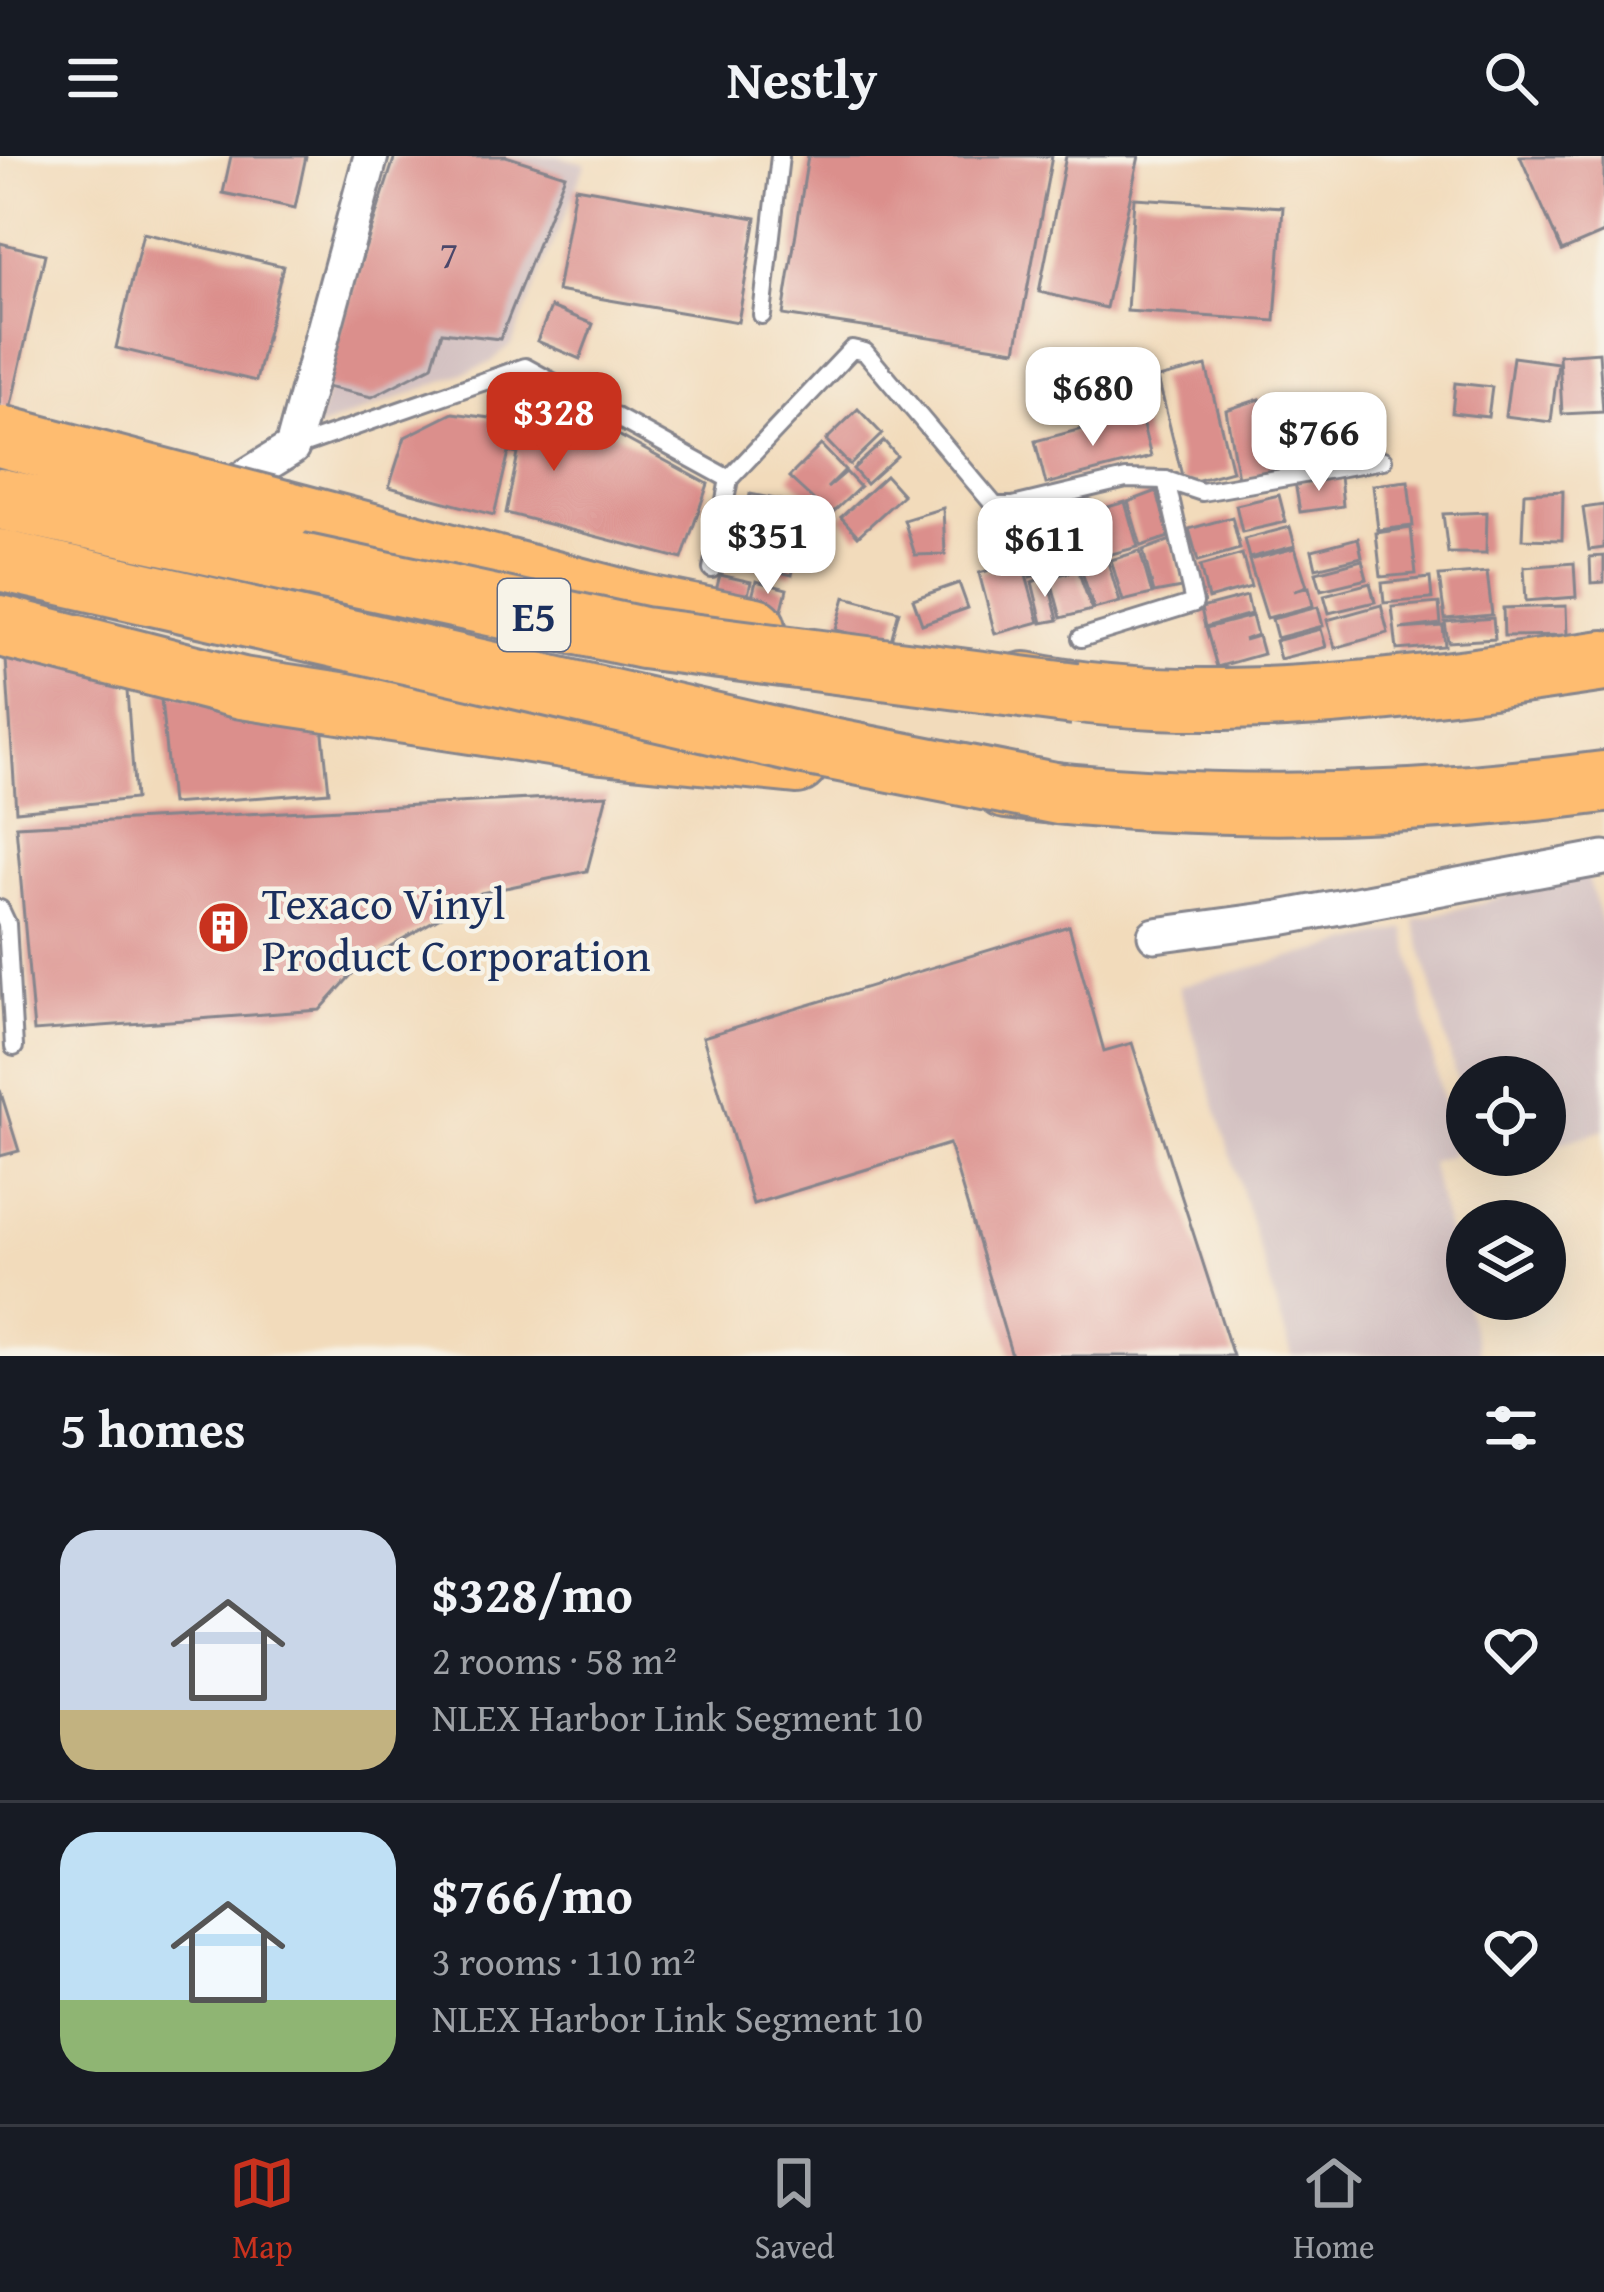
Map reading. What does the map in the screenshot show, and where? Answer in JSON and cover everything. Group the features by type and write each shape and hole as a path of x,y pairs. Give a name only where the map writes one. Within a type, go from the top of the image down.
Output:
{"highway":[{"path":"0,436 641,605 1078,666"},
{"name":"E5","path":"0,499 643,638 1078,666 1211,697 1339,691 1604,661"},
{"name":"E5","path":"0,560 795,742 1059,794 1203,805 1524,792 1604,782"},
{"path":"0,626 242,688 602,743 1059,794"}],"street":[{"path":"0,609 230,487 292,448 370,156"},
{"path":"1155,935 1604,858"}],"lane":[{"path":"762,315 780,156"},
{"path":"712,569 729,479 852,349 865,352 995,506 1013,506 1126,479 1166,480 1202,492 1383,460"},
{"path":"292,448 525,367 729,479"},
{"path":"1078,666 1194,603 1166,480"},
{"path":"0,909 7,924 14,1047"}],"shaded area":[{"path":"392,156 557,156 586,163 512,344 490,363 316,429"},
{"path":"1587,875 1604,930 1604,1130 1566,1142 1566,1056 1450,1056 1414,920"},
{"path":"1405,929 1446,1117 1446,1157 1430,1162 1446,1225 1446,1320 1470,1320 1479,1355 1292,1356 1179,986"}],"building":[{"path":"231,156 306,156 295,208 223,193"},
{"path":"395,156 506,156 565,175 500,339 442,332 432,366 372,397 321,386"},
{"path":"808,156 1052,156 1016,350 783,315"},
{"path":"1066,156 1139,156 1106,308 1039,292"},
{"path":"1520,156 1604,156 1604,233 1562,251"},
{"path":"575,187 756,218 738,322 557,291"},
{"path":"1134,198 1283,207 1275,321 1127,311"},
{"path":"143,233 283,266 256,381 116,348"},
{"path":"0,243 45,254 10,410 0,407"},
{"path":"551,307 593,324 580,359 537,341"},
{"path":"1599,352 1603,412 1562,414 1559,355"},
{"path":"1513,357 1558,363 1551,422 1505,416"},
{"path":"1206,366 1232,471 1184,484 1158,378"},
{"path":"1455,383 1492,387 1488,417 1452,413"},
{"path":"532,388 708,484 682,559 506,513 518,454 509,452 494,515 389,487 405,437 453,413 498,419 502,400"},
{"path":"1260,399 1281,472 1238,478 1226,410"},
{"path":"858,409 882,434 850,465 826,440"},
{"path":"1140,414 1151,457 1046,484 1035,441"},
{"path":"1317,436 1322,465 1285,470 1281,441"},
{"path":"884,441 897,456 866,484 853,469"},
{"path":"821,445 845,470 827,488 846,472 860,487 830,515 789,477"},
{"path":"886,476 903,495 858,536 841,517"},
{"path":"1340,476 1343,506 1300,512 1295,482"},
{"path":"1408,481 1413,526 1378,530 1373,485"},
{"path":"1157,491 1169,537 1141,546 1128,502"},
{"path":"1563,491 1562,540 1522,539 1524,493"},
{"path":"750,494 785,501 781,524 745,518"},
{"path":"1279,495 1286,522 1242,532 1236,505"},
{"path":"1125,502 1138,547 1108,555 1097,510"},
{"path":"1604,505 1604,548 1589,550 1583,508"},
{"path":"943,508 945,554 915,555 904,520"},
{"path":"1095,511 1106,556 1078,565 1066,519"},
{"path":"1487,512 1486,553 1448,553 1443,514"},
{"path":"1232,517 1240,549 1198,561 1189,529"},
{"path":"1063,520 1076,565 1030,577 1016,532"},
{"path":"734,523 764,529 756,566 726,559"},
{"path":"1290,527 1295,546 1249,558 1244,539"},
{"path":"1411,528 1416,574 1381,577 1376,533"},
{"path":"770,532 800,538 792,575 762,568"},
{"path":"1358,538 1362,557 1316,568 1312,550"},
{"path":"1171,540 1181,588 1154,593 1143,550"},
{"path":"1295,548 1307,586 1294,591 1309,587 1313,606 1267,618 1249,560"},
{"path":"1140,551 1152,594 1123,601 1111,560"},
{"path":"1242,554 1251,587 1208,599 1200,566"},
{"path":"1604,556 1604,582 1591,583 1590,557"},
{"path":"1362,560 1367,579 1321,590 1316,572"},
{"path":"1022,561 1039,622 995,634 979,573"},
{"path":"1108,562 1120,602 1094,609 1081,569"},
{"path":"1574,563 1576,597 1526,601 1524,567"},
{"path":"1078,570 1092,610 1061,618 1050,577"},
{"path":"1487,572 1492,615 1445,619 1439,576"},
{"path":"720,575 751,582 745,607 714,599"},
{"path":"1047,576 1058,620 1042,623 1032,582"},
{"path":"1430,578 1432,599 1384,603 1382,583"},
{"path":"756,581 787,589 781,613 750,606"},
{"path":"959,583 968,608 922,624 913,599"},
{"path":"1370,583 1375,602 1329,613 1324,595"},
{"path":"1247,596 1251,614 1205,627 1201,608"},
{"path":"845,597 899,611 890,644 836,630"},
{"path":"1439,603 1441,624 1400,629 1443,626 1445,646 1397,650 1392,607"},
{"path":"1381,605 1388,633 1335,648 1327,620"},
{"path":"1566,606 1567,635 1504,636 1503,608"},
{"path":"1318,607 1323,626 1277,638 1272,619"},
{"path":"1252,616 1257,635 1244,640 1258,636 1263,654 1217,667 1206,628"},
{"path":"1493,618 1495,639 1448,642 1445,622"},
{"path":"1321,629 1326,647 1280,659 1275,641"},
{"path":"5,644 126,677 135,799 16,811"},
{"path":"160,689 322,725 329,792 171,804"},
{"name":"Texaco Vinyl Product Corporation","path":"607,795 587,871 481,893 362,963 320,1010 34,1031 16,826"},
{"path":"1069,926 1104,1051 1132,1043 1233,1356 1012,1356 949,1144 753,1204 703,1037"},
{"path":"0,1090 19,1151 0,1156"}],"place":[{"name":"Texaco Vinyl Product Corporation","path":"223,928"}]}
